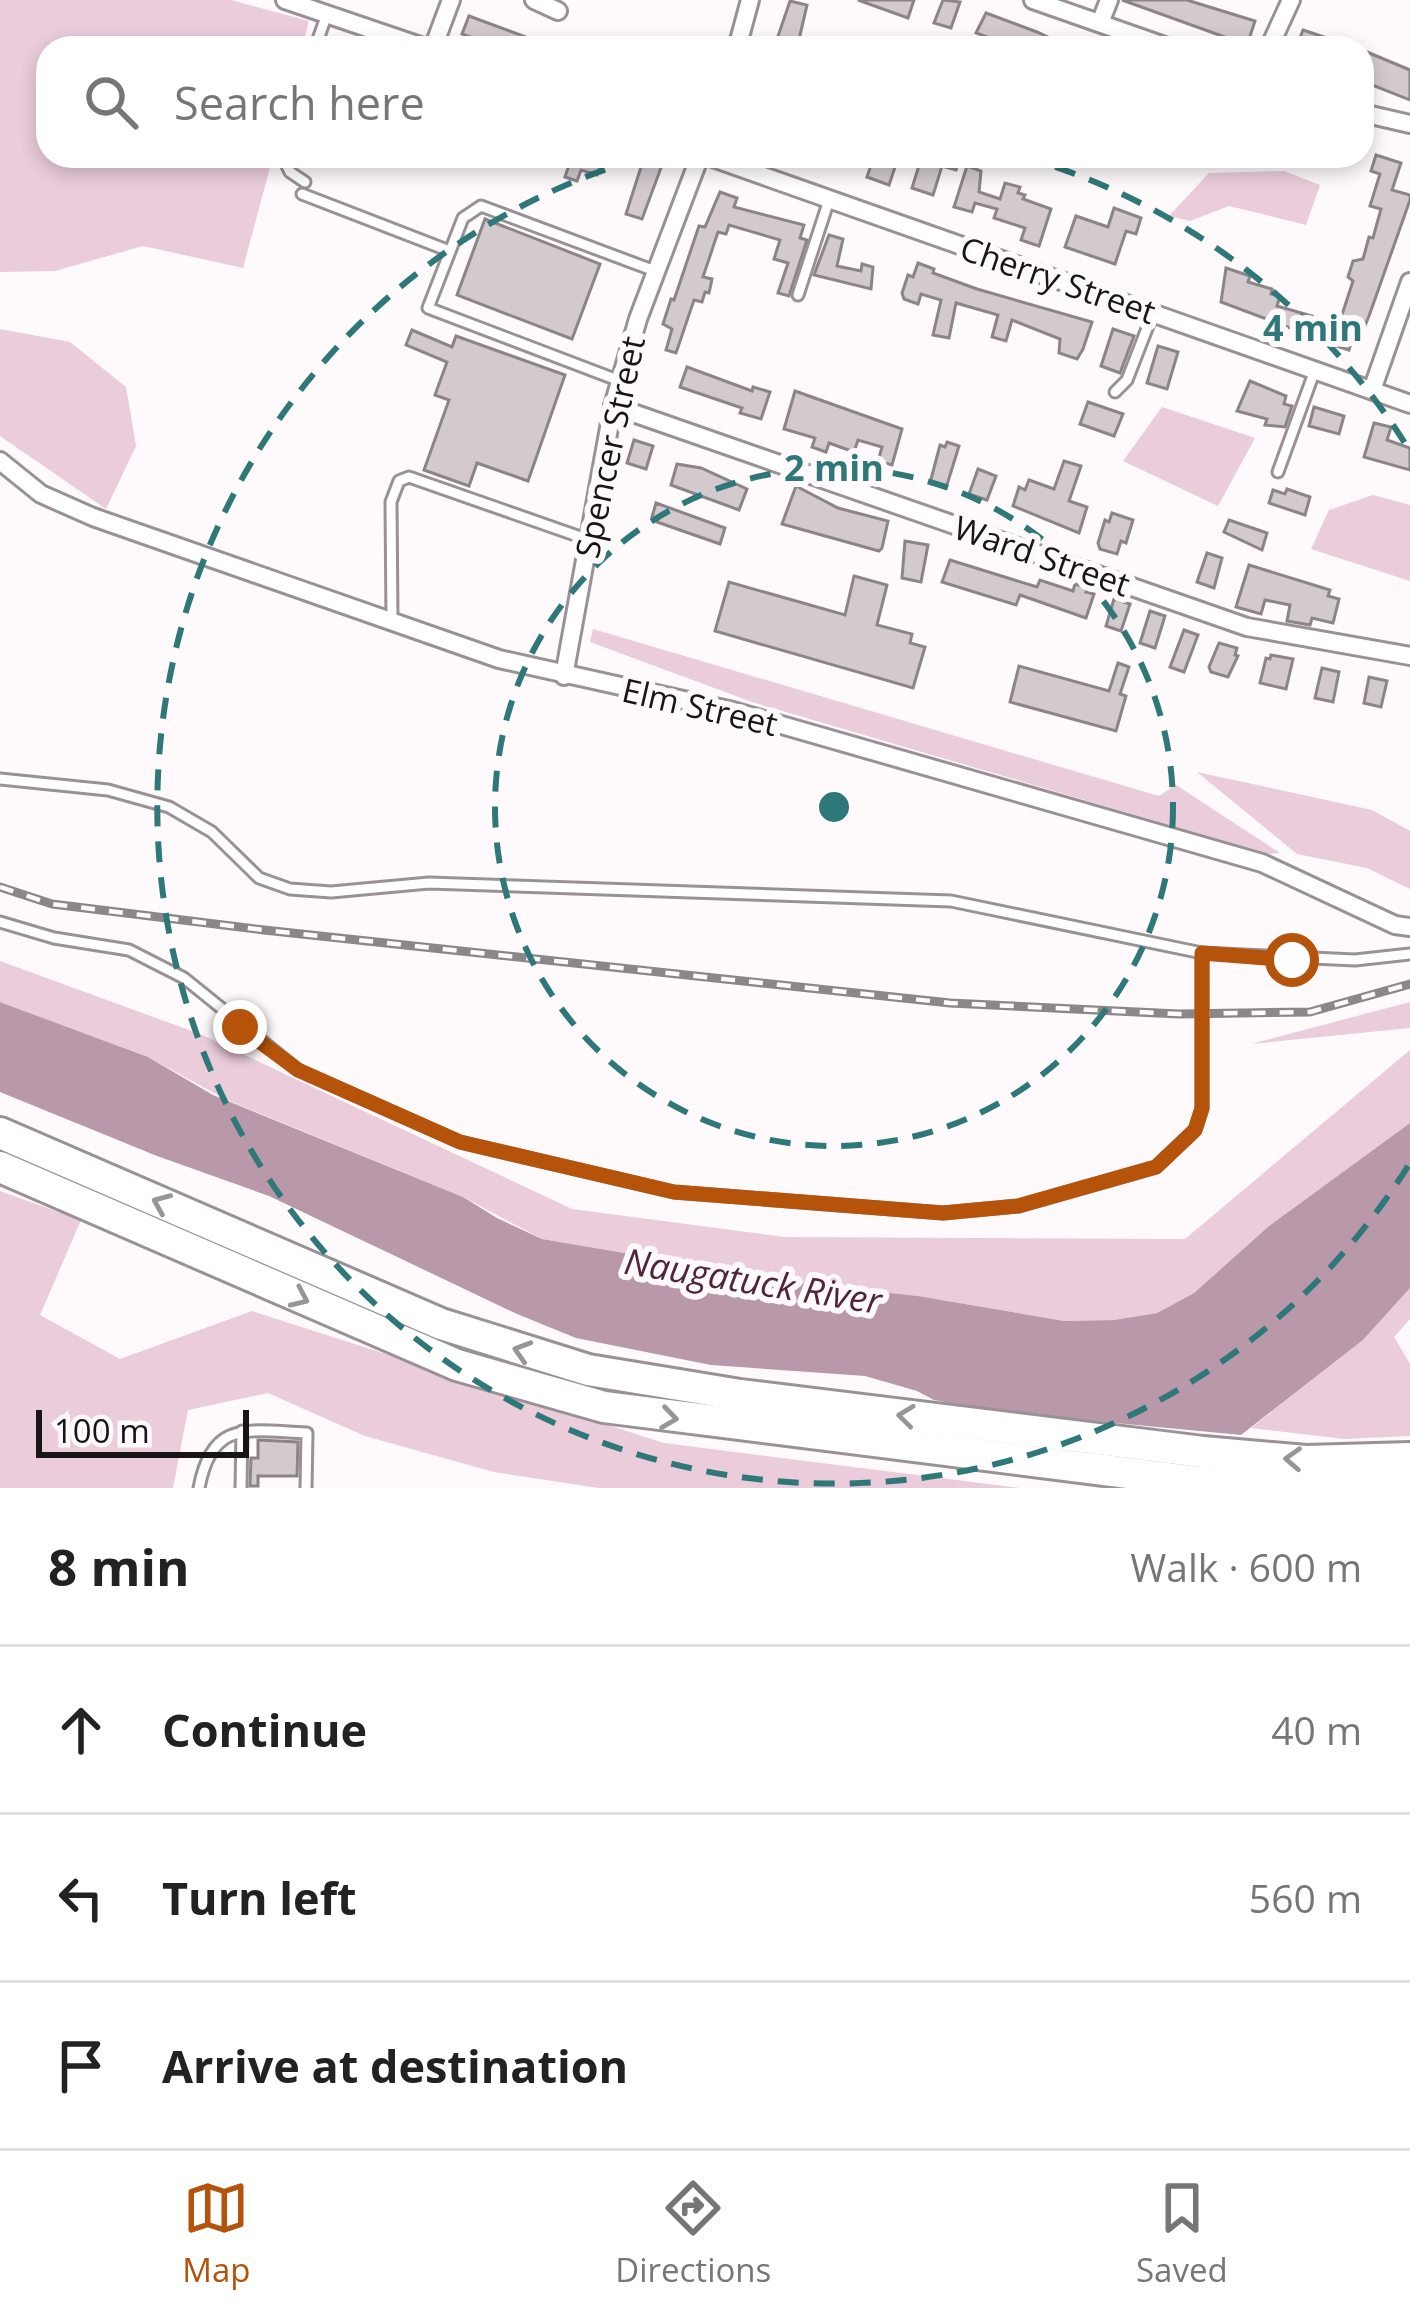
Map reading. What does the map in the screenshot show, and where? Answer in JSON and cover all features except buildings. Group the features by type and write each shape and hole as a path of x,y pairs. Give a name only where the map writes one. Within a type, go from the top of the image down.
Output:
{"highway":[{"path":"0,1133 441,1324 588,1370 740,1395 1203,1452 1306,1460 1410,1458"},
{"path":"0,1167 457,1365 604,1407 1191,1481 1292,1487 1410,1483"}],"street":[{"path":"285,0 395,36"},
{"path":"435,36 451,0"},
{"path":"534,0 558,11"},
{"path":"740,36 750,0"},
{"path":"1033,0 1136,36"},
{"path":"1100,23 1109,0"},
{"path":"1275,36 1292,0"},
{"path":"1374,116 1410,124"},
{"name":"Spencer Street","path":"564,676 613,406 656,271 699,168"},
{"name":"Cherry Street","path":"738,168 1410,404"},
{"path":"1372,391 1410,283"},
{"name":"Ward Street","path":"613,406 1247,627 1410,656"},
{"name":"Elm Street","path":"0,461 41,494 93,517 499,659 733,712 1262,862 1395,925 1410,927"}],"lane":[{"path":"319,36 328,13"},
{"path":"288,168 305,182"},
{"path":"302,194 448,250"},
{"path":"797,295 829,200"},
{"path":"620,381 428,308 463,218 481,206 656,271"},
{"path":"1115,392 1127,380 1154,313"},
{"path":"1278,472 1315,370"},
{"path":"392,622 391,502 399,481 409,477 589,540"},
{"path":"0,779 108,790 169,807 212,832 260,878 290,889 332,892 429,883 951,901 1202,953 1355,960 1410,953"},
{"path":"0,922 54,938 129,950 184,978 298,1070 460,1142 674,1192 943,1213 1018,1206 1129,1177 1156,1167 1181,1146 1195,1130 1202,1108 1202,953"},
{"path":"241,1488 242,1431"},
{"path":"199,1488 207,1457 217,1442 230,1432 242,1431 307,1433 306,1488"}],"shaded area":[{"path":"0,0 231,0 309,21 305,36 36,36 36,168 270,168 243,268 143,246 55,271 0,272"},
{"path":"1284,171 1320,185 1306,225 1229,206 1190,221 1169,216 1209,173"},
{"path":"0,329 70,342 126,387 136,446 106,509 0,436"},
{"path":"1162,407 1255,438 1218,506 1123,461"},
{"path":"1373,495 1410,505 1410,581 1311,549 1329,510"},
{"path":"593,629 1159,796 1176,785 1280,853 1268,854 752,702 590,642"},
{"path":"1197,772 1372,810 1410,831 1410,889 1367,868 1297,854"},
{"path":"0,961 200,1034 572,1209 784,1237 1185,1239 1410,1050 1410,1123 1269,1226 1194,1293 1157,1313 1064,1321 542,1239 463,1197 227,1100 148,1057 0,1002"},
{"path":"1410,1002 1410,1028 1251,1044"},
{"path":"0,1191 81,1220 40,1315 120,1359 252,1311 664,1443 1020,1488 599,1488 494,1472 365,1436 268,1393 188,1410 173,1488 0,1488"},
{"path":"1410,1288 1410,1319 1394,1337 1410,1364 1410,1436 1344,1439 1251,1428 1363,1340"}],"water":[{"name":"Naugatuck River","path":"0,1002 148,1057 213,1095 463,1197 542,1239 1064,1321 1157,1313 1194,1293 1269,1226 1410,1123 1410,1288 1363,1340 1241,1435 991,1411 934,1400 865,1376 711,1365 576,1338 269,1196 0,1092"}],"railway":[{"path":"0,887 52,904 264,930 950,1003 1179,1014 1310,1012 1410,984"}],"route":[{"path":"240,1027 298,1070 460,1142 543,1164 674,1192 943,1213 1018,1206 1156,1167 1195,1130 1202,1108 1202,953 1292,960"}]}
